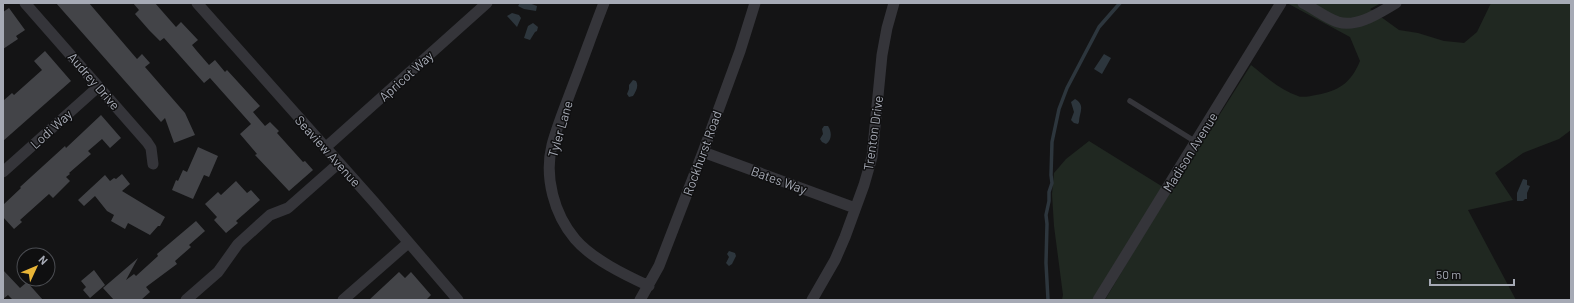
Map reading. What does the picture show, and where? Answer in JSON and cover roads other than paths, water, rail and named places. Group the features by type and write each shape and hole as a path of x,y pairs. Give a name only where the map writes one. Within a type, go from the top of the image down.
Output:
{"street":[{"name":"Audrey Drive","path":"26,3 147,142 151,148 153,164"},
{"name":"Seaview Avenue","path":"197,3 374,202 458,300"},
{"name":"Apricot Way","path":"325,148 486,3"},
{"name":"Tyler Lane","path":"604,3 552,146 549,165 550,184 554,203 563,222 575,239 591,253 649,286"},
{"name":"Rockhurst Road","path":"640,300 659,266 740,51 755,3"},
{"name":"Trenton Drive","path":"812,300 835,260 864,185 872,158 882,55 894,3"},
{"name":"Madison Avenue","path":"1098,300 1281,3"},
{"path":"1303,3 1329,18 1346,24 1358,22 1396,3"},
{"name":"Lodi Way","path":"3,172 98,87"},
{"name":"Bates Way","path":"703,152 855,208"},
{"path":"186,300 218,272 238,244 270,215 288,208 339,163"},
{"path":"343,300 408,243"}],"lane":[{"path":"1130,101 1196,142"}],"waterway":[{"path":"1048,300 1046,215 1049,192 1052,183 1052,142 1059,109 1067,88 1099,27 1120,3"}]}
